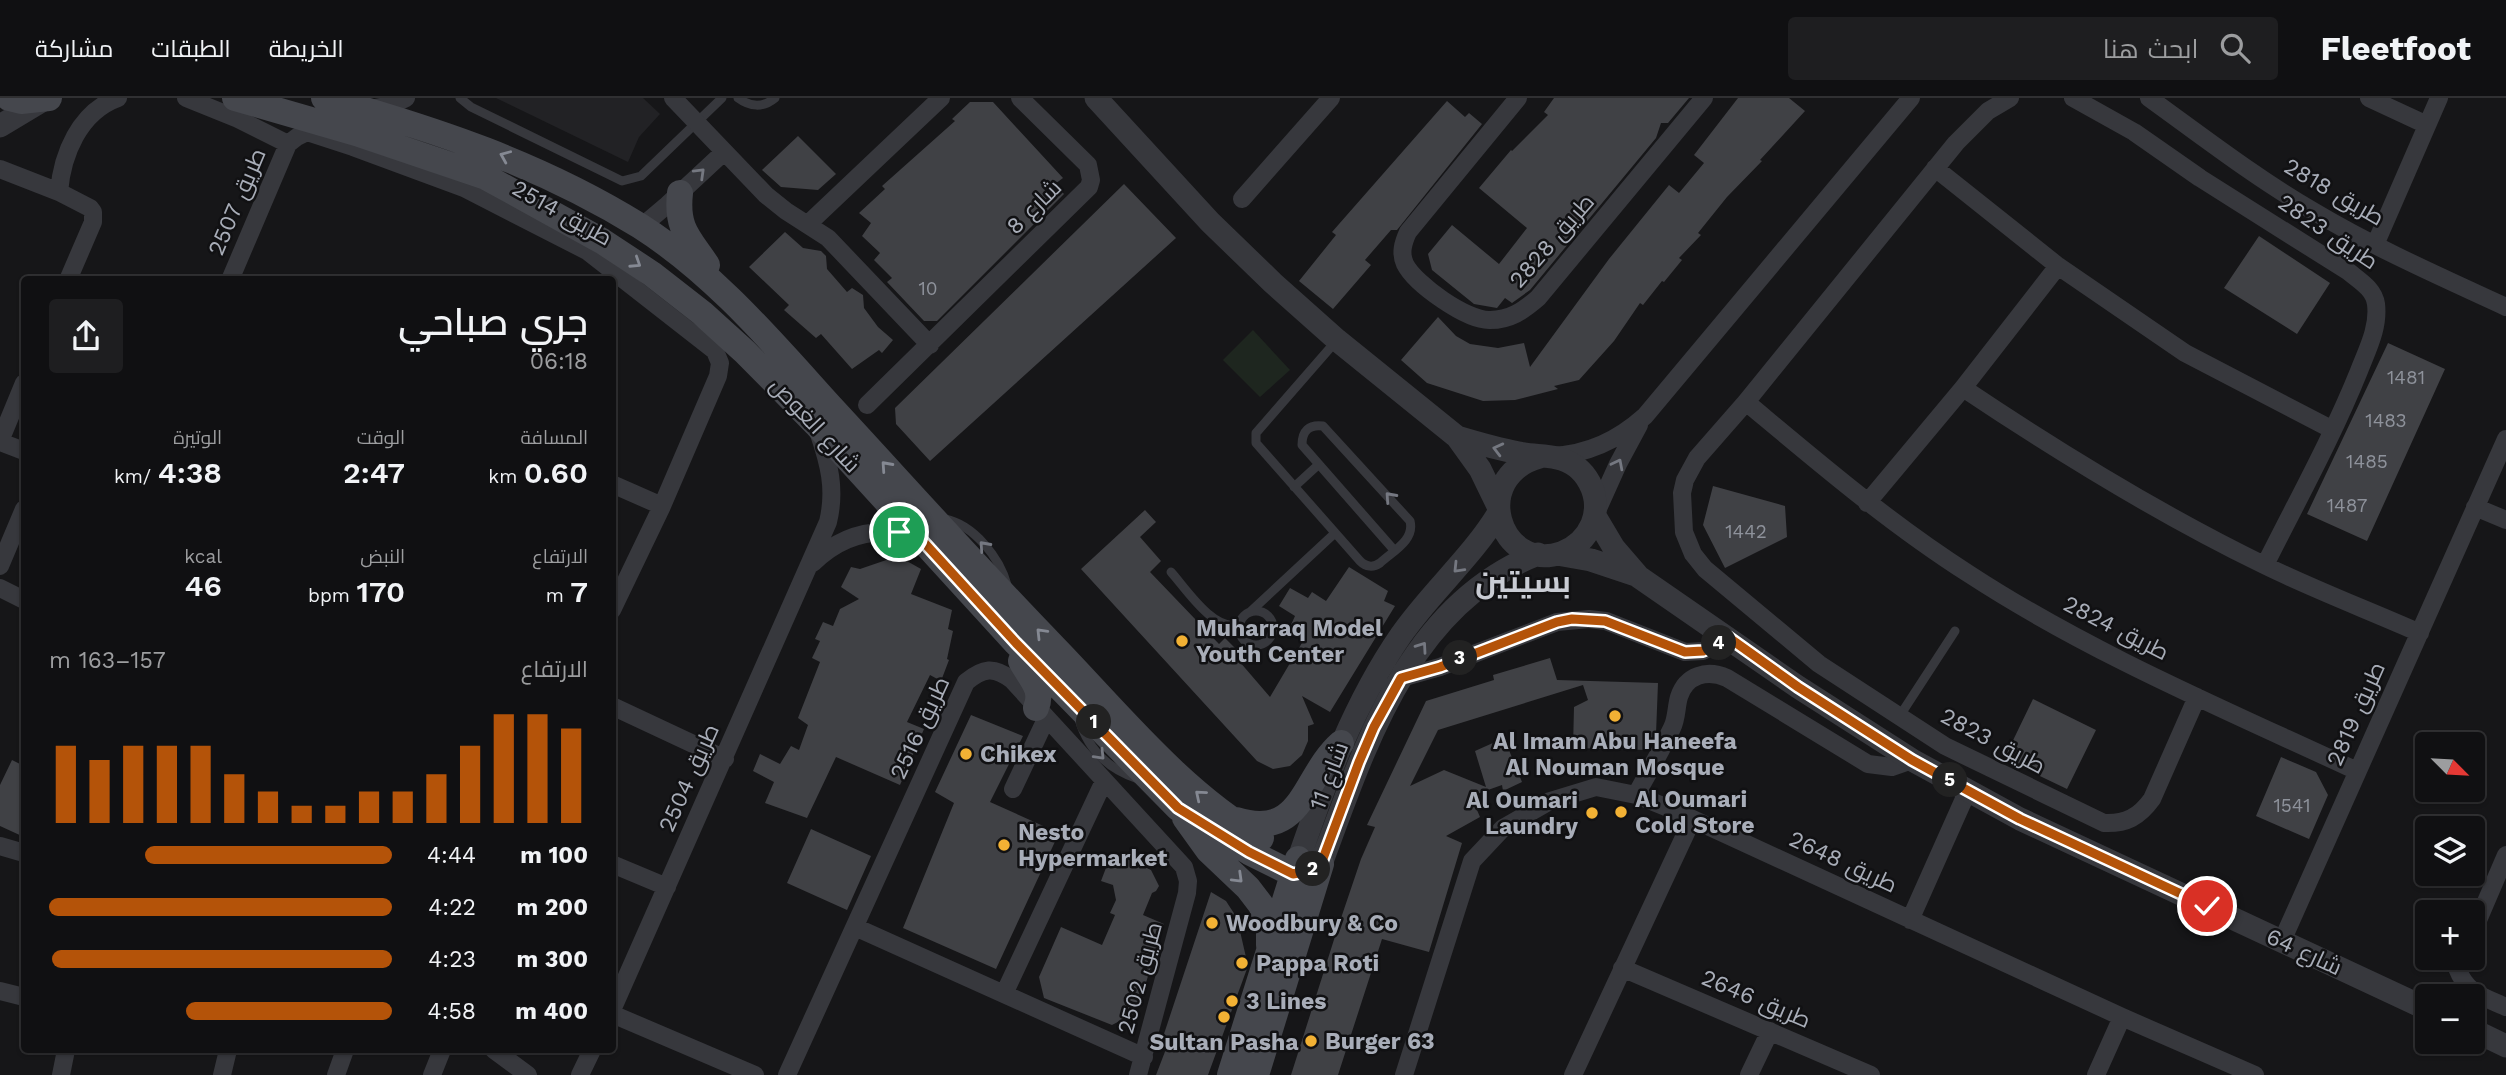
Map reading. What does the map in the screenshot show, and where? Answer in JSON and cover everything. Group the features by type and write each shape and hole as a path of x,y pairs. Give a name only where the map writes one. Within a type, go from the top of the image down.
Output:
{"main road":[{"path":"9,98 21,101 47,99"},
{"name":"شارع الغوص","path":"235,98 356,133 486,177 602,241 652,274 736,344 925,527 1010,601 1176,773 1229,818 1307,871"},
{"name":"شارع الغوص","path":"324,98 497,153 532,168 641,227 722,290 925,527 1016,643 1178,808 1249,852 1307,871"},
{"path":"486,177 526,185 612,227 641,227"},
{"path":"680,194 679,221 685,235 722,290"},
{"path":"1016,643 1021,661 1038,689 1041,714"},
{"path":"1229,818 1261,824 1278,821 1292,814 1302,802 1325,760 1341,743"},
{"path":"1178,808 1208,850 1248,888 1261,905 1269,928 1269,951"},
{"name":"شارع 11","path":"1230,1075 1269,951 1307,871"},
{"name":"شارع 11","path":"1256,1075 1307,871"}],"street":[{"path":"59,192 61,166 72,140 89,117 118,98"},
{"path":"186,98 228,114 288,144"},
{"path":"365,110 391,105 406,98"},
{"path":"808,224 941,98"},
{"name":"شارع 8","path":"867,405 1088,187 1091,180 1087,165 1020,98"},
{"path":"1096,98 1210,222 1273,284 1336,340 1457,437 1480,469 1505,532 1511,540 1528,551 1547,554 1568,550 1586,536 1618,464 1645,416 1911,98"},
{"path":"1242,198 1331,98"},
{"name":"طريق 2828","path":"1518,98 1408,233 1402,254 1412,273 1452,307 1469,316 1487,320 1506,318 1524,311 1538,298 1704,98"},
{"name":"طريق 2823","path":"1956,143 1968,119 1991,98"},
{"name":"طريق 2823","path":"2010,98 1988,111 1956,143 1708,446 1690,496 1690,516 1700,548 1730,590 1819,664 1945,746 2104,823 2118,823 2137,816 2152,799 2197,696"},
{"name":"طريق 2823","path":"2073,98 2134,132 2368,286 2376,301 2374,333 2333,430 2265,565"},
{"name":"طريق 2823","path":"2094,98 2113,111 2134,132"},
{"name":"طريق 2818","path":"2149,98 2254,173 2313,211 2375,245 2506,307"},
{"path":"2369,98 2427,125"},
{"path":"2375,245 2439,98"},
{"path":"0,126 47,99"},
{"path":"679,100 696,122 776,204 828,238 930,345"},
{"name":"طريق 2514","path":"288,144 306,132 320,135 464,188 587,251 719,356 718,376 662,506 616,602"},
{"name":"طريق 2507","path":"232,276 288,144"},
{"path":"641,227 724,152"},
{"path":"1935,168 2057,266 2185,353 2333,430"},
{"path":"0,169 59,192 90,208 94,217 70,276"},
{"path":"1867,503 1963,387 2057,266"},
{"path":"1963,387 2054,449 2160,510 2265,565 2420,633"},
{"path":"21,390 0,441 21,450"},
{"name":"طريق 2824","path":"1746,402 1867,503 1969,574 2066,631 2357,771"},
{"path":"1498,510 1503,484 1518,466 1543,457 1564,456 1600,446 1645,416"},
{"name":"طريق 2504","path":"616,1003 828,523 833,486 816,424"},
{"path":"1457,437 1498,449 1567,461 1584,474 1594,492 1595,514"},
{"name":"طريق 2819","path":"2282,941 2506,439"},
{"path":"616,486 662,506"},
{"path":"2476,507 2506,520"},
{"name":"شارع 11","path":"1307,871 1341,743 1364,696 1400,636 1421,608 1477,546 1498,510"},
{"name":"شارع 64","path":"1595,514 1614,548 1639,577"},
{"path":"0,565 21,516"},
{"name":"طريق 2504","path":"810,565 832,547 859,534 899,532 925,527"},
{"name":"شارع 64","path":"1547,554 1591,560 1639,577 1810,695 1912,760 2020,819 2415,1003"},
{"name":"شارع 11","path":"1307,871 1374,727 1401,678 1441,621 1470,593 1502,570 1547,554"},
{"path":"0,588 21,598"},
{"path":"1401,678 1440,667 1557,622 1572,619 1605,621 1685,652 1703,651 1728,637"},
{"name":"طريق 2516","path":"787,1075 966,682 978,672 1001,672 1041,714 1184,867 1188,881 1187,893"},
{"path":"1636,795 1671,729 1684,686 1704,673 1727,678 1868,764 1892,767 1912,760"},
{"path":"616,708 724,759"},
{"path":"1013,789 1041,714"},
{"path":"1004,994 1104,781"},
{"name":"طريق 2648","path":"1404,1075 1472,861 1503,828 1550,801 1596,787 1636,795 2253,1075"},
{"path":"1910,920 1968,790"},
{"path":"1573,1075 1692,820"},
{"path":"0,846 21,852"},
{"path":"2485,904 2506,855"},
{"path":"616,866 667,887"},
{"name":"طريق 2502","path":"1138,1075 1187,893"},
{"path":"855,927 1144,1057"},
{"name":"طريق 2646","path":"1622,968 1871,1075"},
{"path":"2461,970 2463,983 2472,992 2506,1007"},
{"path":"0,991 21,996"},
{"path":"616,1014 755,1075"},
{"path":"2096,1075 2122,1017"},
{"path":"1749,1075 1770,1031"},
{"path":"2485,1036 2506,1046"},
{"path":"61,1075 65,1053"},
{"path":"222,1075 227,1053"},
{"path":"336,1075 344,1053"},
{"path":"432,1075 441,1053"},
{"path":"498,1053 528,1075"},
{"path":"580,1075 591,1053"}],"lane":[{"path":"460,98 471,107 622,181 641,176 722,98"},
{"path":"738,98 754,106 763,105 775,98"},
{"path":"1336,340 1256,433 1256,443 1360,562 1367,566 1376,565 1394,550 1411,534 1410,521 1330,431 1315,425 1307,429 1302,436 1302,445 1394,550"},
{"path":"1294,487 1318,465"},
{"path":"1250,612 1268,614 1273,622 1274,631 1270,640 1262,645 1253,646 1245,642 1240,635 1242,617 1335,533"},
{"path":"1171,572 1213,620 1225,626 1239,625"},
{"path":"1899,717 1955,631"}],"shaded area":[{"path":"496,98 643,98 660,114 639,137 628,162"},
{"path":"1253,330 1290,370 1260,397 1223,360"}],"building":[{"path":"1554,98 1689,98 1668,123 1661,123 1656,138 1530,290 1512,303 1505,298 1497,308 1474,304 1432,270 1428,254 1452,225 1499,264 1527,228 1479,188 1511,150 1548,115 1544,112"},
{"path":"1738,98 1789,98 1805,111 1727,197 1698,233 1701,235 1679,258 1682,260 1643,305 1640,303 1614,341 1579,380 1554,386 1558,389 1515,400 1483,401 1427,383 1401,360 1438,317 1456,336 1470,344 1498,348 1524,343 1530,367 1609,259 1669,185 1679,193 1704,163 1694,155"},
{"path":"1447,101 1465,117 1469,113 1482,124 1397,230 1391,230 1365,260 1371,265 1333,309 1299,281 1336,235 1332,232"},
{"path":"970,102 993,102 1063,178 1055,184 1064,194 937,321 924,321 887,282 892,278 874,260 880,253 862,236 871,223 859,213 885,189 882,186 955,121 952,119"},
{"path":"798,136 836,174 818,190 781,187 762,170"},
{"path":"1124,184 1176,238 930,461 896,424 895,408"},
{"path":"785,232 803,248 821,251 826,256 827,269 847,292 852,288 863,295 864,308 878,327 893,340 882,353 879,350 852,369 821,334 816,338 784,310 789,305 749,267"},
{"path":"2259,236 2330,283 2297,334 2224,288"},
{"path":"2388,343 2445,369 2367,541 2307,514"},
{"path":"1713,486 1785,506 1787,537 1725,568 1703,525"},
{"name":"Muharraq Model Youth Center","path":"1145,510 1156,522 1140,537 1161,561 1150,572 1219,644 1225,638 1237,650 1233,654 1270,697 1306,636 1290,627 1295,616 1279,606 1290,588 1308,598 1312,592 1326,601 1349,567 1388,591 1384,601 1395,606 1330,712 1302,696 1314,724 1308,726 1308,741 1302,755 1290,766 1273,769 1257,761 1081,569"},
{"path":"898,556 921,569 911,594 952,610 948,629 953,631 947,659 949,660 941,681 930,675 907,722 924,729 900,785 836,757 807,818 765,803 774,782 753,771 760,754 780,764 791,746 799,750 808,725 798,718 820,662 812,658 820,641 815,639 823,622 833,626 840,609 859,599 841,587 851,567 860,569"},
{"path":"1550,658 1557,680 1658,683 1656,734 1648,750 1573,748 1574,707 1588,700 1583,685 1438,730 1410,786 1444,770 1486,787 1475,751 1504,738 1522,782 1503,791 1502,785 1471,796 1480,817 1446,836 1462,843 1429,952 1382,939 1338,1075 1291,1075 1361,859 1375,827 1367,825 1426,701 1494,680 1493,675"},
{"path":"2033,699 2096,730 2067,789 2004,759"},
{"path":"971,715 1023,736 990,802 1059,833 996,969 903,928 954,803 935,792"},
{"path":"2281,757 2316,772 2328,795 2309,839 2256,816"},
{"path":"12,760 21,764 21,836 0,826 0,785"},
{"path":"811,829 871,856 847,910 787,883"},
{"path":"1112,852 1151,870 1159,886 1152,893 1143,915 1164,924 1137,1012 1112,1025 1044,998 1039,977 1061,927 1102,945 1115,915 1110,913 1116,900 1113,885 1101,881"},
{"path":"1211,892 1226,901 1237,918 1248,966 1208,1075 1156,1075 1166,1049 1160,1046"}],"place":[{"name":"Muharraq Model Youth Center","path":"1182,641"},
{"name":"Al Imam Abu Haneefa Al Nouman Mosque","path":"1615,716"},
{"name":"Chikex","path":"966,754"},
{"name":"Al Oumari Cold Store","path":"1621,812"},
{"name":"Al Oumari Laundry","path":"1592,813"},
{"name":"Nesto Hypermarket","path":"1004,845"},
{"name":"Woodbury & Co","path":"1212,923"},
{"name":"Pappa Roti","path":"1242,963"},
{"name":"3 Lines","path":"1232,1001"},
{"name":"Sultan Pasha","path":"1224,1017"},
{"name":"Burger 63","path":"1311,1041"}],"district":[{"name":"بسيتين","path":"1523,581"}],"route":[{"path":"899,532 919,537 1016,643 1178,808 1249,852 1293,874 1301,874 1321,864 1374,727 1401,678 1440,667 1557,622 1589,619 1605,621 1685,652 1703,651 1728,637 1854,725 1912,760 2020,819 2207,906"}]}
